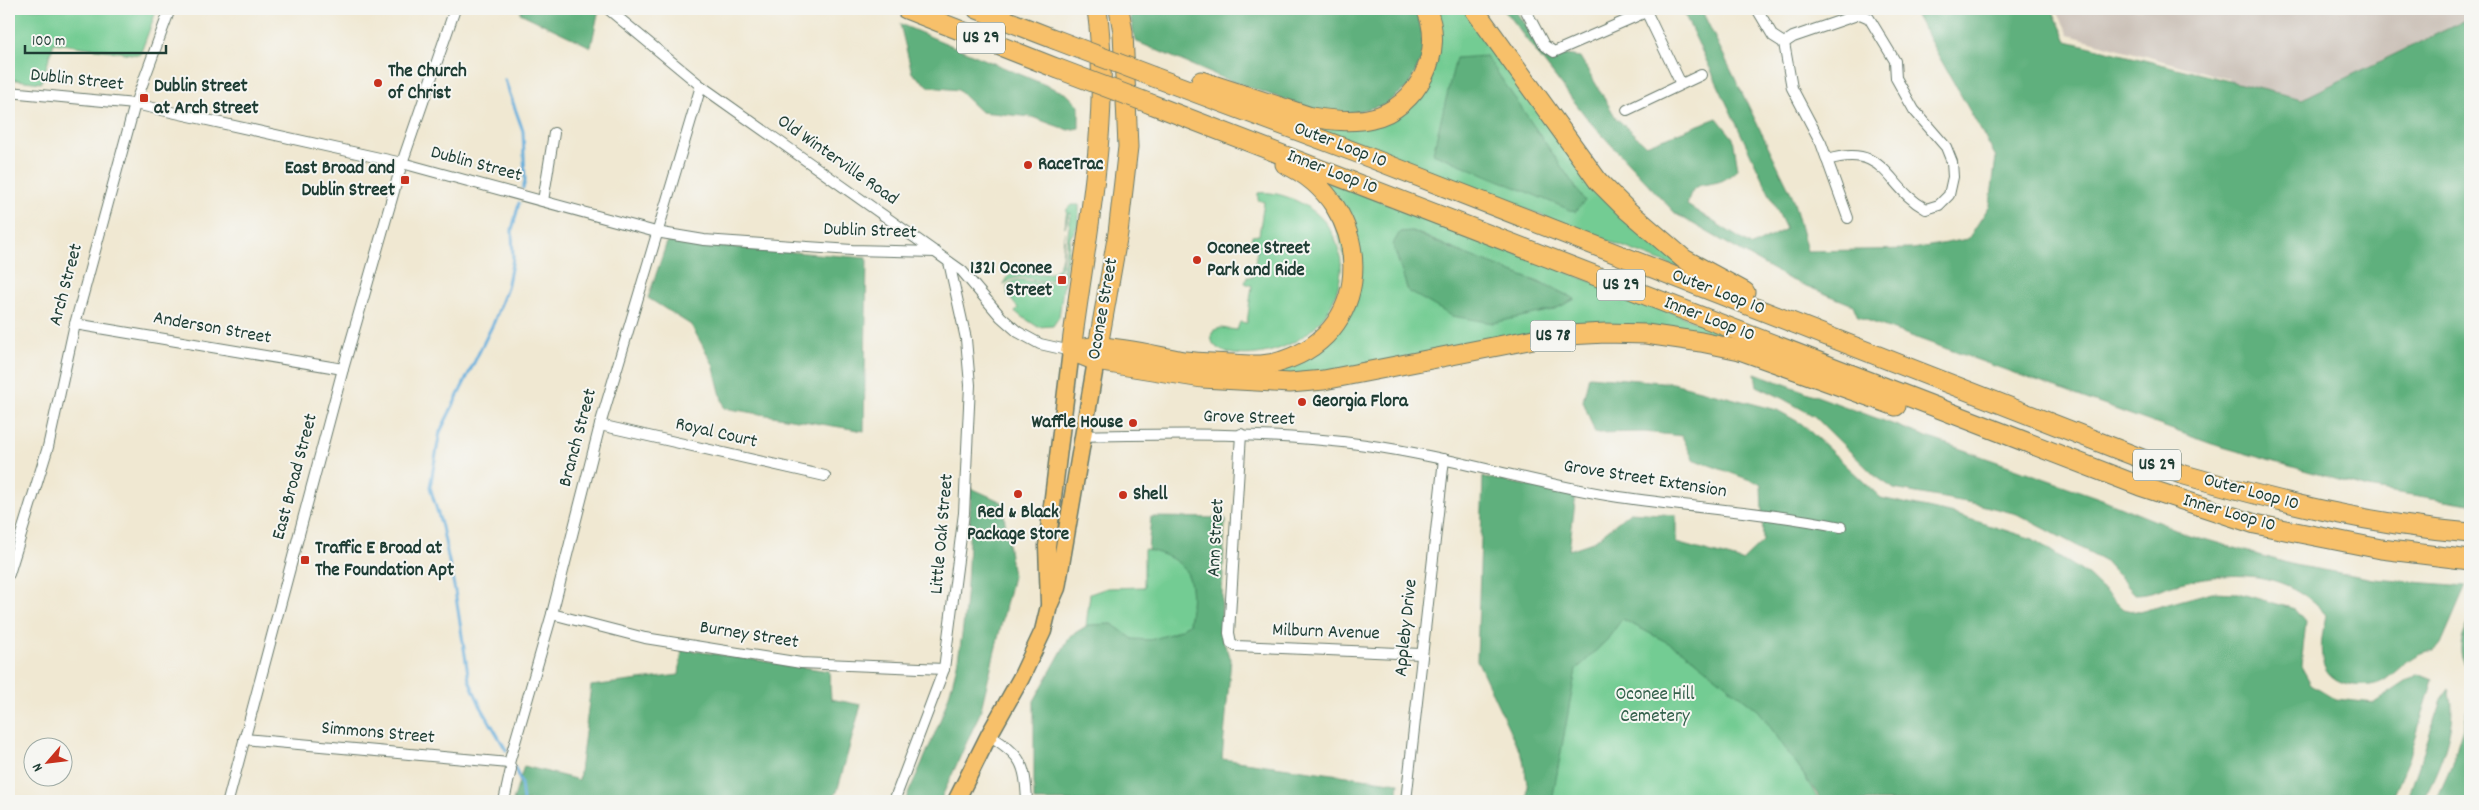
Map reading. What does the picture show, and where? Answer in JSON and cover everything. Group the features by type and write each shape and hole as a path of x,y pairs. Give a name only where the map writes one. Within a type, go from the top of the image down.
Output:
{"highway":[{"name":"Inner Loop 10","path":"906,9 1056,68 1242,137 2000,434 2140,486 2255,524 2372,548 2467,560"},
{"name":"Outer Loop 10","path":"977,9 1364,155 2181,474 2286,504 2376,522 2470,533"},
{"name":"Oconee Street","path":"1071,351 1099,142 1103,70 1097,9"},
{"name":"Oconee Street","path":"1097,354 1118,233 1128,147 1123,32 1119,9"},
{"path":"1154,77 1183,75 1311,117 1330,120 1372,118 1393,110 1412,93 1428,69 1433,49 1434,28 1426,9"},
{"path":"1474,9 1569,143 1598,180 1627,210 1684,259 1783,312 1799,325"},
{"path":"1097,354 1151,355 1187,361 1266,365 1283,361 1314,345 1328,332 1340,316 1348,298 1353,277 1353,256 1350,235 1340,213 1322,189 1296,169 1262,154 1242,137"},
{"path":"1102,325 1122,341 1151,355"},
{"name":"US 78","path":"1071,351 1097,354 1202,378 1290,383 1324,380 1549,336 1606,333 1646,334 1740,350 1954,427 2000,434"}],"main road":[{"name":"Oconee Street","path":"1049,606 1047,546 1071,351"},
{"name":"Oconee Street","path":"956,801 989,735 1022,678 1043,631 1049,606 1057,588 1097,354"}],"street":[{"name":"Arch Street","path":"9,574 48,447 75,324 135,104 170,9"},
{"name":"East Broad Street","path":"228,801 343,369 402,163 455,9"},
{"name":"Old Winterville Road","path":"608,9 701,86 950,262 968,278 1001,317 1018,332 1040,344 1071,351"},
{"path":"1524,9 1544,45 1554,52 1645,10 1681,84"},
{"path":"1757,9 1772,36 1784,43 1792,88 1821,143 1828,160 1830,174 1848,218"},
{"path":"1784,43 1793,37 1860,14 1869,18 1895,61 1896,78 1914,110 1946,147 1952,162 1953,177 1949,195 1939,205 1926,210 1912,202 1878,162 1856,156 1839,156 1828,160"},
{"path":"1627,110 1701,75"},
{"name":"Branch Street","path":"504,801 511,769 509,763 552,614 600,425 701,86"},
{"name":"Dublin Street","path":"9,92 135,104 402,163 656,232 726,242 852,250 936,252"},
{"path":"543,201 554,133"},
{"name":"Little Oak Street","path":"894,801 944,669 964,513 970,385 966,339 950,262"},
{"name":"Anderson Street","path":"75,324 343,369"},
{"name":"Royal Court","path":"600,425 825,476"},
{"name":"Grove Street","path":"1082,436 1240,434 1367,445 1444,459"},
{"name":"Ann Street","path":"1231,642 1229,633 1240,434"},
{"name":"Grove Street Extension","path":"1444,459 1618,497 1804,519 1841,527"},
{"name":"Appleby Drive","path":"1406,801 1444,459"},
{"name":"Burney Street","path":"552,614 645,638 801,663 944,669"},
{"name":"Milburn Avenue","path":"1231,642 1236,646 1291,650 1421,654"},
{"path":"989,735 1008,747 1021,761 1025,775 1027,801"},
{"name":"Simmons Street","path":"244,739 509,763"}],"shaded area":[{"path":"2056,9 2470,9 2470,32 2302,114 2228,97 2229,79 2069,35"}],"green space":[{"path":"9,9 157,9 140,55 54,43 41,83 9,79"},
{"path":"522,9 599,9 591,47 520,13"},
{"path":"1129,9 1418,9 1424,55 1408,87 1384,105 1349,113 1315,110 1222,78 1135,41"},
{"path":"1431,9 1467,9 1530,97 1689,272 1293,120 1346,127 1427,84"},
{"path":"1503,9 1514,9 1545,52 1580,57 1616,118 1646,145 1717,118 1733,138 1738,169 1723,180 1694,188 1687,205 1752,246 1786,229 1682,9 1701,9 1792,195 1807,251 1913,249 1968,239 1990,205 1996,157 1912,9 2052,9 2067,41 2302,99 2470,18 2470,504 2367,488 2212,444 1858,317 1853,305 1789,279 1676,214 1590,122"},
{"path":"900,24 1067,94 1079,106 1079,128 1068,130 1032,117 981,112 958,90 930,87 912,73"},
{"path":"1486,56 1585,201 1575,212 1433,153 1456,58"},
{"path":"1327,181 1782,354 1626,326 1370,368 1260,378 1295,362 1354,293 1325,185","holes":["1413,231 1480,261 1547,285 1574,299 1553,310 1538,312 1408,291 1393,244"]},
{"path":"1258,193 1275,194 1293,199 1317,214 1333,234 1341,258 1341,275 1327,312 1308,333 1285,346 1261,353 1239,355 1222,351 1213,342 1214,330 1221,328 1237,330 1240,322 1247,323 1252,286 1245,283 1247,277 1253,277 1258,244 1251,241 1252,236 1259,235 1264,202 1258,200"},
{"path":"1071,205 1079,205 1079,224 1070,238 1059,317 1053,326 1038,327 1015,312 1018,308 1008,296 1007,287 1012,282 1018,280 1045,283 1058,279 1064,265 1071,213 1069,213 1065,227 1067,209"},
{"path":"1412,231 1575,299 1553,310 1493,323 1452,316 1408,291 1393,244 1400,232"},
{"path":"1065,232 1062,264 1055,278 1042,281 1017,278 1004,285 1006,278 1011,274 1044,274 1056,270 1061,262"},
{"path":"667,242 867,258 864,431 724,408 713,364 691,325 648,298"},
{"path":"1755,373 2102,499 2190,535 2294,565 2374,579 2466,586 2441,644 2435,651 2420,653 2389,677 2376,684 2353,685 2340,682 2331,676 2325,668 2322,659 2322,638 2326,615 2311,600 2294,589 2276,581 2257,577 2217,576 2135,594 2104,560 2017,514 1977,504 1894,489 1874,475 1814,416 1757,386"},
{"path":"1589,376 1673,383 1777,410 1802,424 1881,498 1950,513 2033,539 2089,576 2123,609 2139,612 2212,592 2238,593 2295,609 2306,622 2301,666 2311,684 2336,699 2374,703 2418,674 2433,680 2409,759 2391,801 1822,801 1759,711 1684,651 1622,619 1607,640 1576,670 1552,801 1526,801 1528,789 1523,759 1477,660 1483,477 1576,495 1569,550 1593,542 1630,512 1676,515 1676,543 1742,561 1763,541 1761,484 1693,459 1682,436 1644,432 1595,433 1583,401"},
{"path":"971,488 1002,502 1013,576 980,713 940,801 905,801 943,712 958,658 967,585"},
{"path":"1151,517 1225,518 1221,625 1224,643 1231,659 1222,759 1399,783 1397,801 1034,801 1034,701 1070,636 1088,625 1112,624 1133,639 1150,640 1174,633 1189,624 1192,596 1188,575 1175,560 1148,550"},
{"path":"1144,549 1173,558 1188,573 1192,596 1189,624 1162,638 1146,641 1132,639 1112,624 1086,626 1090,594 1107,588 1144,587"},
{"name":"Oconee Hill Cemetery","path":"1685,569 1819,801 1543,801 1571,632"},
{"path":"2470,620 2470,673 2463,659 2461,647"},
{"path":"682,649 829,671 831,699 861,705 837,792 828,801 513,801 524,766 579,780 591,686 679,675"},
{"path":"2449,689 2452,702 2450,731 2435,776 2422,801 2407,801 2441,700"},
{"path":"2470,703 2470,801 2436,801 2451,767"}],"waterway":[{"path":"505,80 523,131 525,181 523,188"},
{"path":"506,750 480,705 469,680 455,591 442,527 430,487 440,432 494,322 507,288 513,259 512,230 519,203"},
{"path":"515,768 521,783 523,801"}],"place":[{"name":"The Church of Christ","path":"378,83"},
{"name":"Dublin Street at Arch Street","path":"144,98"},
{"name":"RaceTrac","path":"1028,165"},
{"name":"East Broad and Dublin Street","path":"405,180"},
{"name":"Oconee Street Park and Ride","path":"1197,260"},
{"name":"1321 Oconee Street","path":"1062,280"},
{"name":"Georgia Flora","path":"1302,402"},
{"name":"Waffle House","path":"1133,423"},
{"name":"Red & Black Package Store","path":"1018,494"},
{"name":"Shell","path":"1123,495"},
{"name":"Traffic E Broad at The Foundation Apt","path":"305,560"}]}
